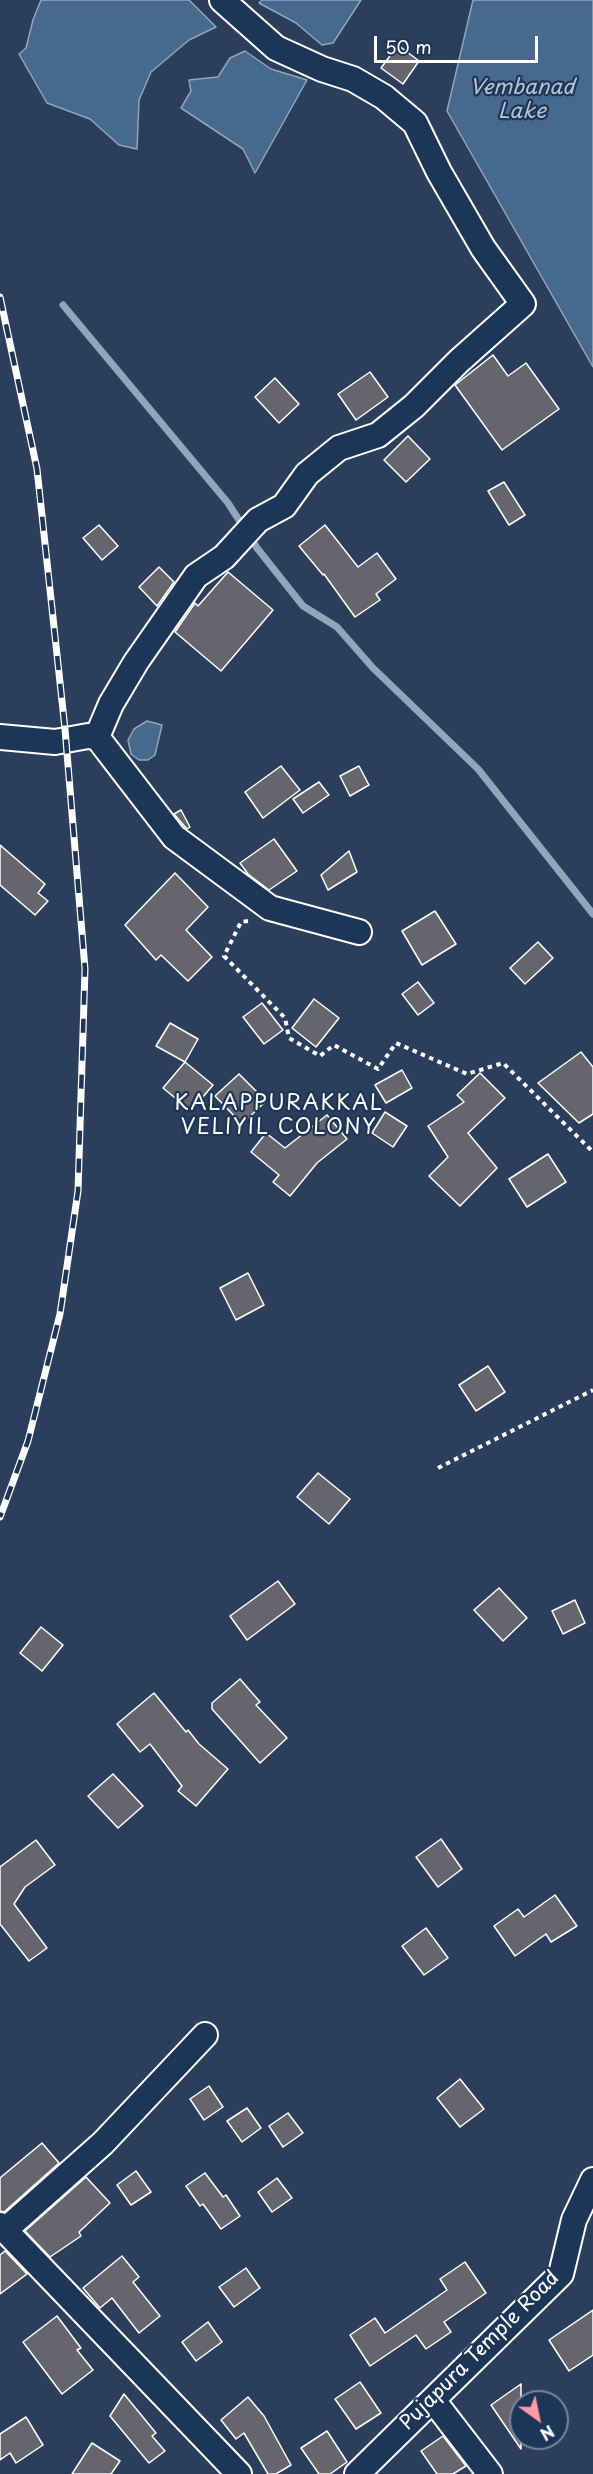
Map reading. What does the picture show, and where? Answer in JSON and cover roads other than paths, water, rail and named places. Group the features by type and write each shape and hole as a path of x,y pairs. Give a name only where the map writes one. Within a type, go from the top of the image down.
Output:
{"street":[{"path":"97,737 111,704 136,662 196,576 224,557 258,520 284,506 307,474 339,448 378,435 414,406 459,361 523,304 483,248 439,172 415,123 384,97 353,80 276,48 222,0"},
{"path":"0,737 55,742 88,736 97,737 174,837 270,908 359,932"},
{"path":"205,2035 103,2144 2,2228 238,2474"},
{"name":"Pujapura Temple Road","path":"357,2474 561,2274 574,2220 593,2180"},
{"path":"433,2400 490,2474"}],"water":[{"path":"41,0 189,0 216,27 189,40 151,72 139,100 137,149 119,145 90,119 47,103 19,54 26,48"},
{"path":"262,0 361,0 333,43 322,45 296,23 259,3"},
{"name":"Vembanad Lake","path":"473,0 593,0 593,367 447,111"},
{"path":"245,51 271,69 307,80 255,173 243,149 181,108 191,91 189,80 218,77 230,58"},
{"path":"147,721 162,725 155,755 148,760 139,760 131,754 128,740 134,729"}],"waterway":[{"path":"63,305 228,503 257,548 303,606 337,627 373,668 478,769 593,914"}],"railway":[{"path":"0,297 37,469 65,729 85,969 78,1191 60,1314 28,1441 0,1517"}],"district":[{"name":"KALAPPURAKKAL VELIYIL COLONY","path":"279,1116"}]}
